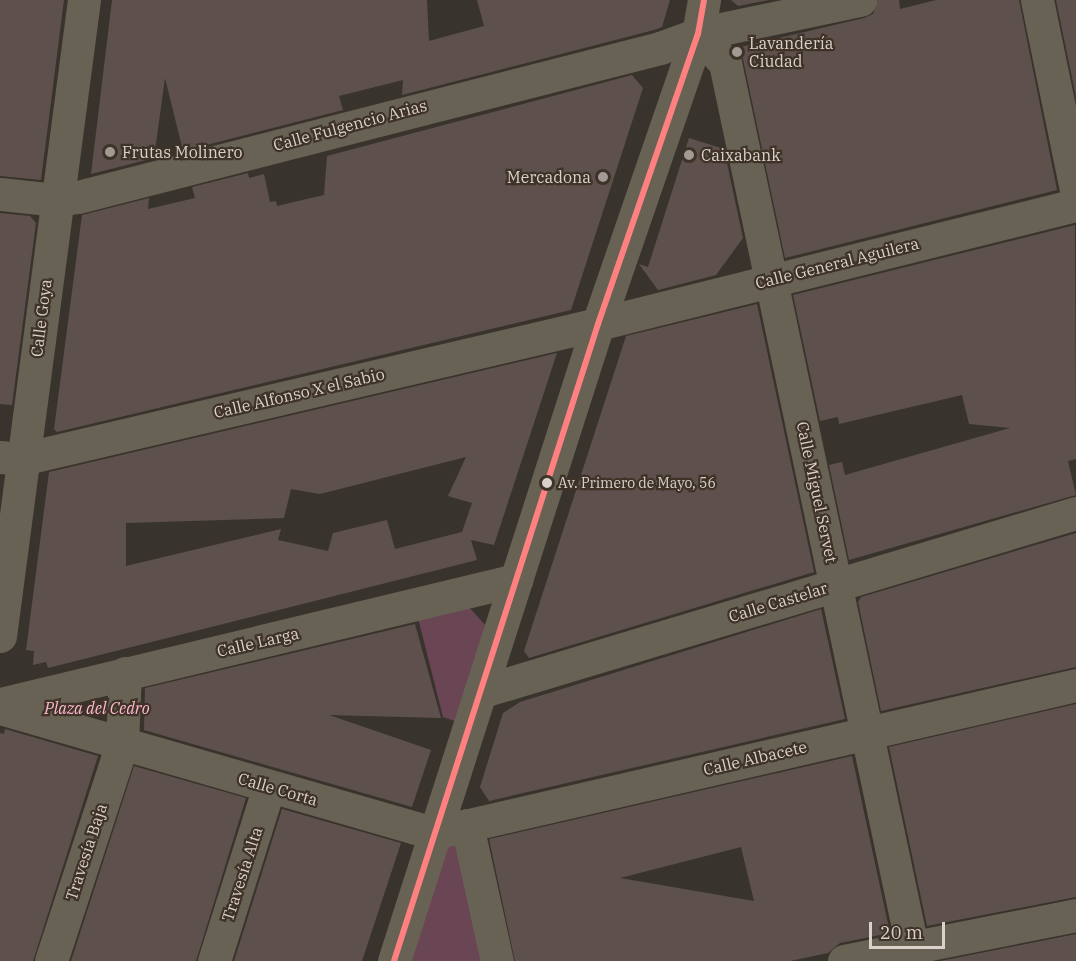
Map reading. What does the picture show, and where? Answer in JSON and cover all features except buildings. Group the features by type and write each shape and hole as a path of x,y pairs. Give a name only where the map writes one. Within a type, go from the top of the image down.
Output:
{"street":[{"name":"Calle Goya","path":"0,636 11,458 56,200 84,0"},
{"path":"394,961 598,324 698,33 704,0"},
{"name":"Calle Fulgencio Arias","path":"0,194 56,200 660,48 698,33 860,0"},
{"path":"1037,0 1076,190"},
{"name":"Calle Miguel Servet","path":"698,33 725,63 914,954"},
{"name":"Calle General Aguilera","path":"598,324 1076,204"},
{"name":"Calle Alfonso X el Sabio","path":"11,458 598,324"},
{"name":"Calle Castelar","path":"480,692 1076,513"},
{"name":"Calle Larga","path":"0,704 516,580"},
{"path":"0,708 122,744 125,673"},
{"name":"Calle Albacete","path":"434,833 1076,685"},
{"name":"Calle Corta","path":"122,744 434,833"},
{"name":"Travesía Baja","path":"51,961 122,744"},
{"name":"Travesía Alta","path":"214,961 269,787"},
{"path":"473,824 497,961"},
{"path":"844,961 914,954 1076,915"}],"shaded area":[{"path":"467,605 486,626 458,722 443,717 418,618"},
{"path":"467,825 497,961 394,961 434,833"}],"transit line":[{"path":"394,961 598,324 698,34 704,0"}],"place":[{"name":"Lavandería Ciudad","path":"737,52"},
{"name":"Frutas Molinero","path":"110,152"},
{"name":"Caixabank","path":"689,155"},
{"name":"Mercadona","path":"603,177"},
{"name":"Av. Primero de Mayo, 56","path":"547,483"}],"park label":[{"name":"Plaza del Cedro","path":"97,708"}]}
